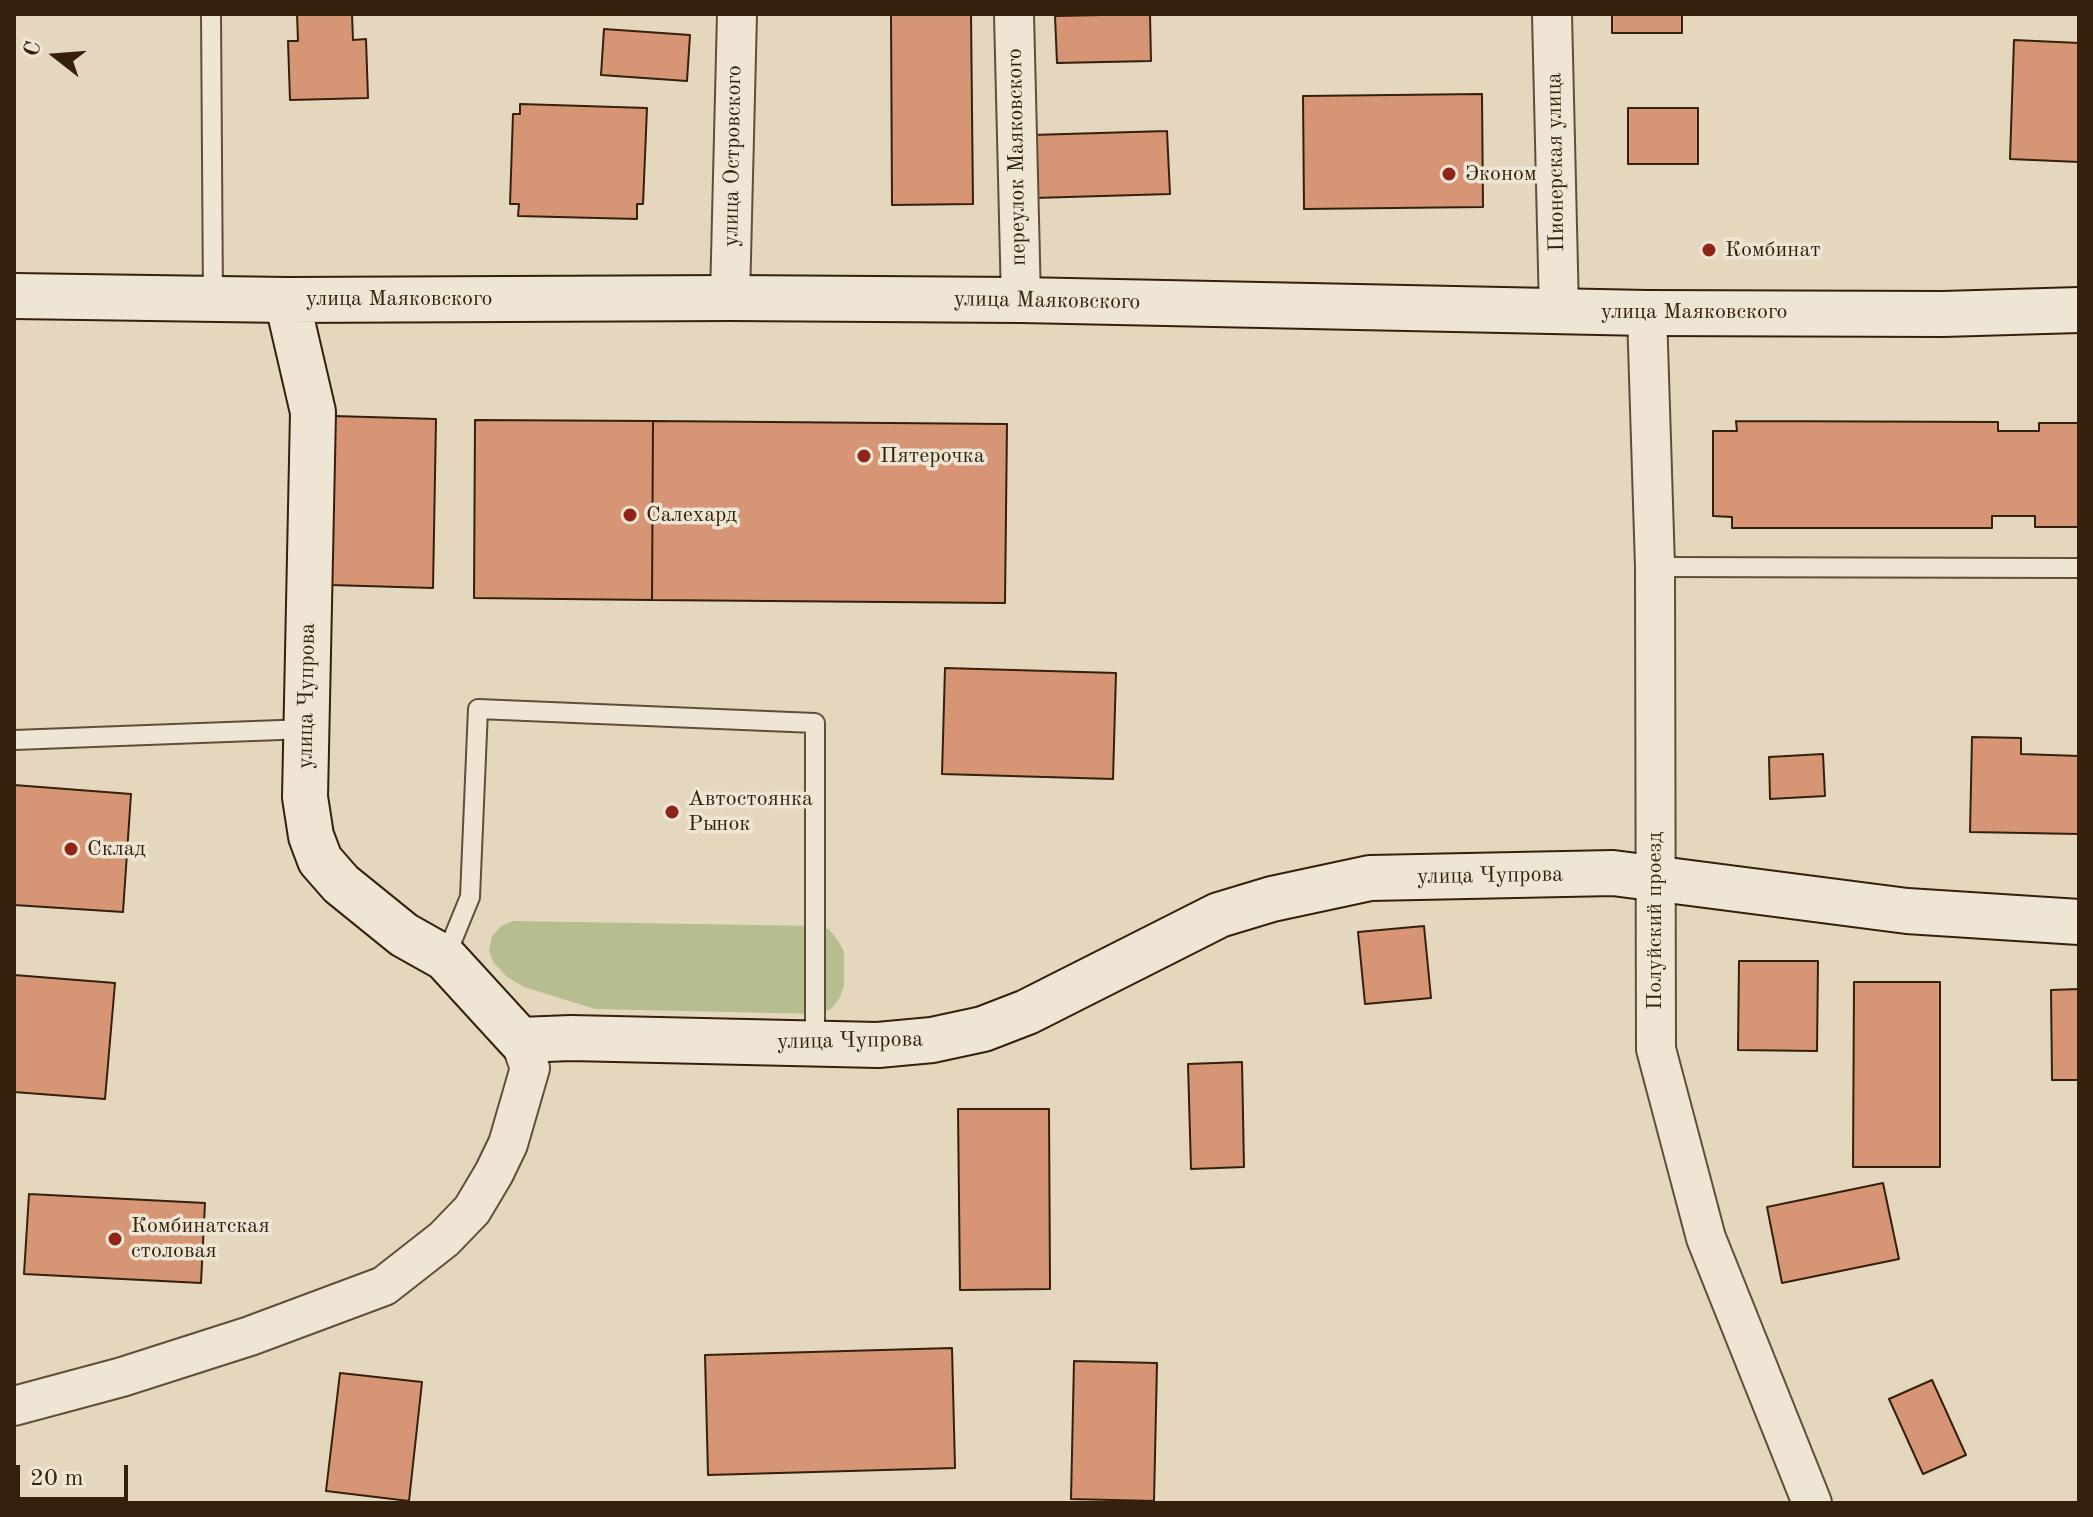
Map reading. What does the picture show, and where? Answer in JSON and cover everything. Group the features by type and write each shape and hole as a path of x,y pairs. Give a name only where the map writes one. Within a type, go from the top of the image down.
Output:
{"street":[{"name":"улица Островского","path":"730,298 737,14"},
{"name":"переулок Маяковского","path":"1014,14 1021,300"},
{"name":"Пионерская улица","path":"1552,14 1559,311"},
{"name":"улица Маяковского","path":"14,296 287,300 1021,300 1647,313 1943,314 2079,310"},
{"name":"улица Чупрова","path":"287,300 313,412 305,797 311,836 320,860 341,884 404,935 445,958 520,1040 571,1038 815,1044 905,1042 983,1029 1027,1012 1219,915 1272,899 1370,878 1613,873 1907,911 2079,922"},
{"name":"Полуйский проезд","path":"1647,313 1655,567 1656,1049 1706,1238 1812,1503"},
{"path":"14,1406 122,1377 250,1336 299,1315 343,1303 384,1286 444,1239 472,1210 494,1173 508,1144 530,1068 520,1040"}],"lane":[{"path":"211,14 213,299"},
{"path":"1655,567 2079,568"},
{"path":"445,958 470,897 478,709 815,723 815,1044"},
{"path":"14,740 307,729"}],"green space":[{"path":"513,921 816,926 829,929 844,952 844,986 831,1009 818,1014 595,1009 524,987 507,977 493,962 489,950 492,936 501,926"}],"building":[{"path":"297,14 352,14 353,40 366,39 368,98 290,100 288,41 298,41"},
{"path":"891,14 971,14 973,204 892,205"},
{"path":"1150,14 1151,61 1057,63 1055,16"},
{"path":"1612,14 1682,14 1682,33 1612,33"},
{"path":"604,29 690,35 687,81 601,75"},
{"path":"2014,40 2079,43 2079,162 2010,159"},
{"path":"1482,94 1483,207 1304,209 1303,96"},
{"path":"520,104 647,108 643,204 637,204 637,219 518,216 519,204 510,204 513,114 520,114"},
{"path":"1628,108 1698,108 1698,164 1628,164"},
{"path":"1167,131 1170,194 1034,198 1032,135"},
{"path":"334,416 436,419 433,588 330,585"},
{"path":"475,420 653,421 652,600 474,598"},
{"path":"653,421 1007,424 1005,603 652,600"},
{"path":"1736,421 1998,422 1998,431 2039,431 2039,423 2079,423 2079,527 2035,527 2035,516 1992,516 1992,528 1732,528 1732,517 1713,516 1713,431 1737,431"},
{"path":"945,668 1116,673 1113,779 942,774"},
{"path":"1972,737 2021,738 2021,754 2079,756 2079,834 1970,832"},
{"path":"1823,754 1825,796 1770,799 1769,757"},
{"name":"Склад","path":"14,785 131,794 123,912 14,905"},
{"path":"1424,926 1431,998 1365,1004 1358,932"},
{"path":"1739,961 1818,961 1817,1051 1738,1050"},
{"path":"14,975 115,983 105,1099 14,1092"},
{"path":"1854,982 1940,982 1940,1167 1853,1167"},
{"path":"2079,989 2079,1080 2052,1080 2051,990"},
{"path":"1242,1062 1244,1167 1191,1169 1188,1064"},
{"path":"958,1109 1049,1109 1050,1289 960,1290"},
{"path":"1883,1183 1899,1259 1782,1283 1767,1207"},
{"name":"Комбинатская столовая","path":"29,1194 205,1203 201,1283 24,1274"},
{"path":"952,1348 955,1468 708,1475 705,1355"},
{"path":"1074,1361 1157,1363 1154,1501 1071,1499"},
{"path":"340,1373 422,1382 409,1501 326,1491"},
{"path":"1932,1380 1966,1455 1923,1474 1889,1399"}],"place":[{"name":"Эконом","path":"1449,174"},
{"name":"Комбинат","path":"1709,250"},
{"name":"Пятерочка","path":"864,456"},
{"name":"Салехард","path":"630,515"},
{"name":"Автостоянка Рынок","path":"672,812"},
{"name":"Склад","path":"71,849"},
{"name":"Комбинатская столовая","path":"115,1239"}]}
